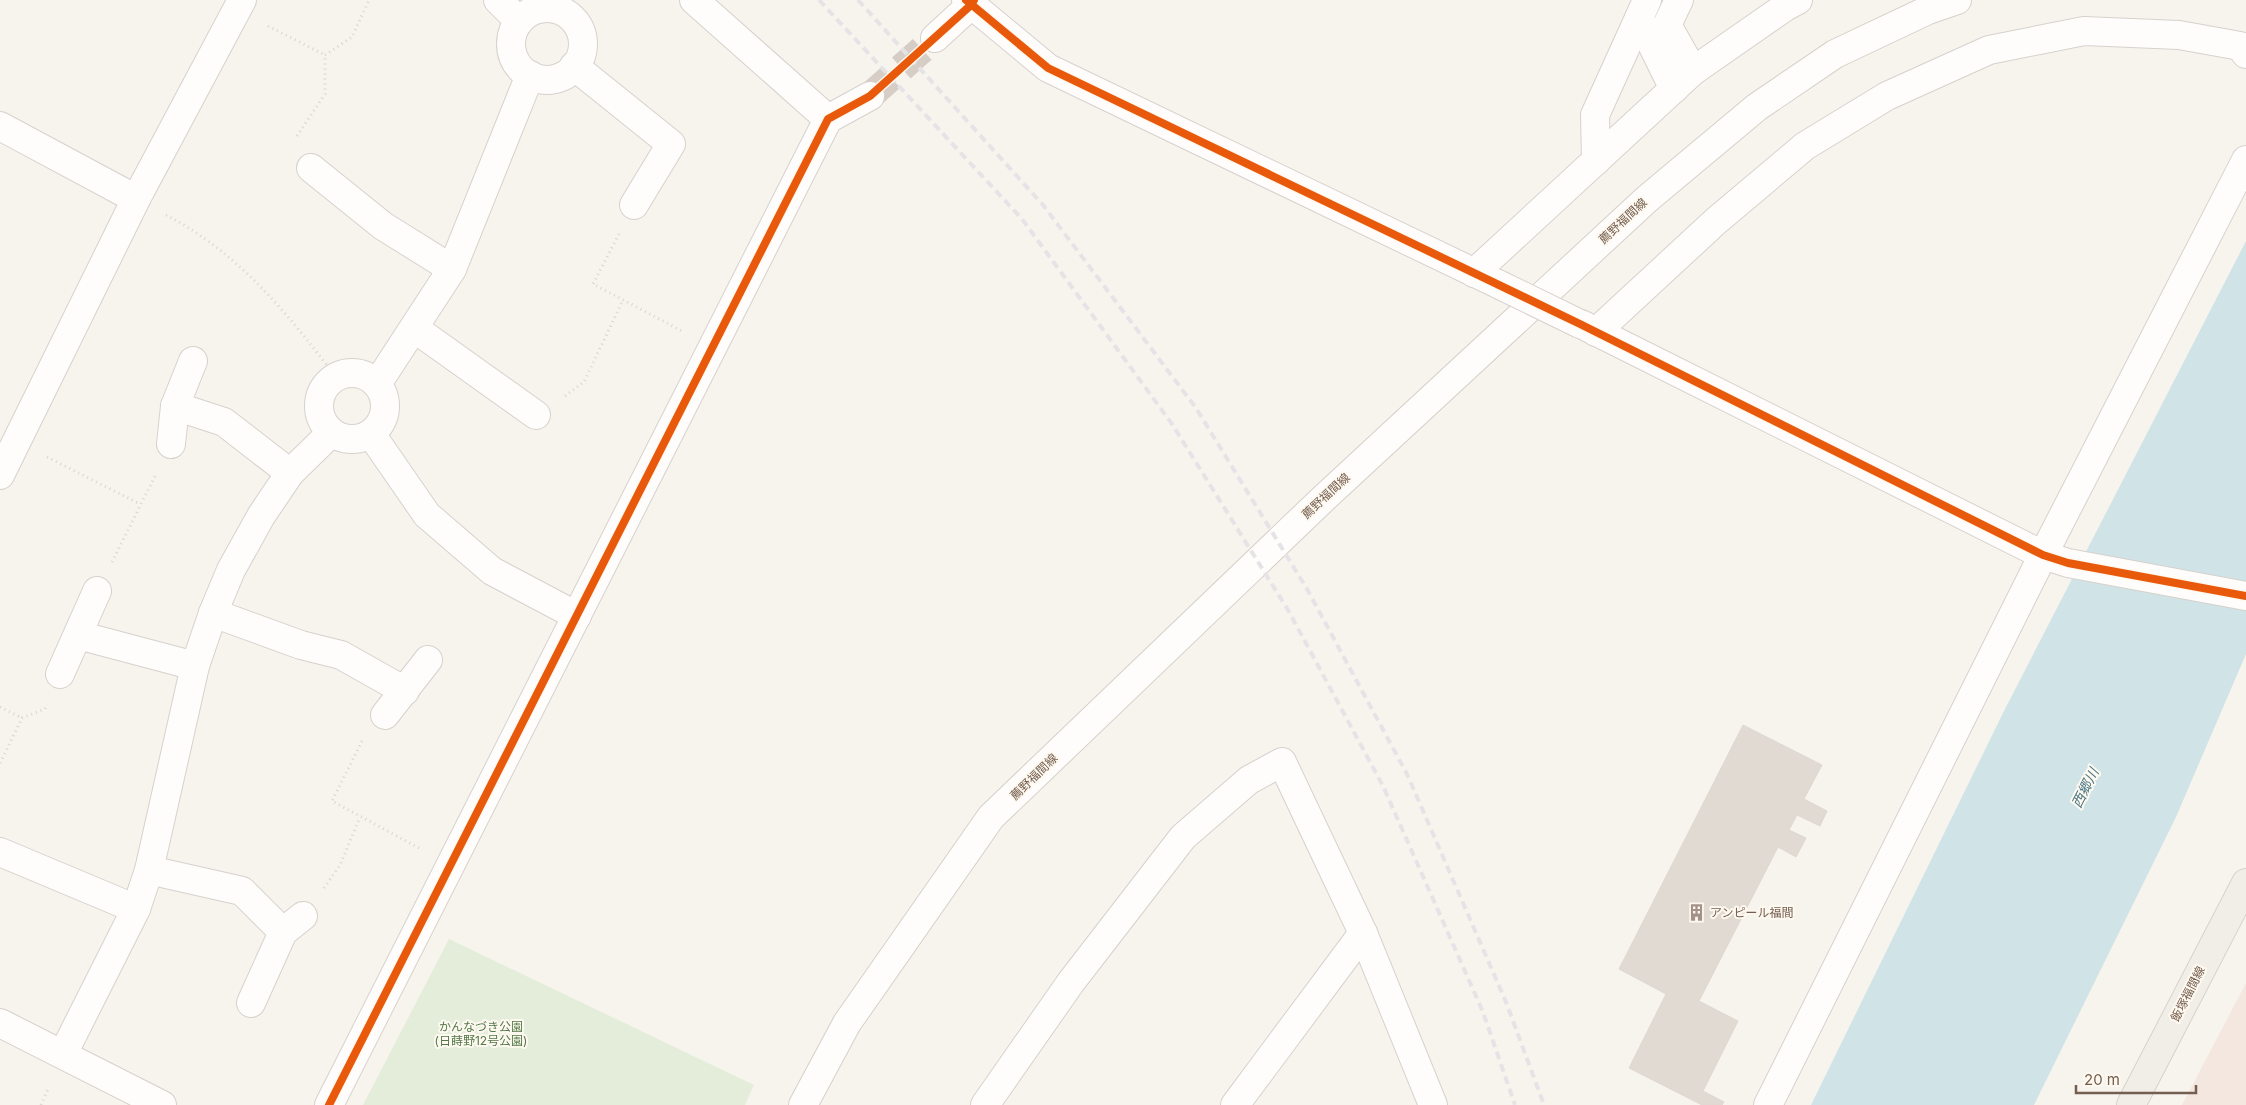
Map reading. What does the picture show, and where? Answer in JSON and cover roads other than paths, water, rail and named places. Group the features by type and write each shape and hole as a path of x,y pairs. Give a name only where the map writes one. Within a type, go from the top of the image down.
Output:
{"main road":[{"name":"飯塚福間線","path":"2131,1105 2246,883"}],"street":[{"path":"498,0 519,21"},
{"path":"694,0 828,119"},
{"path":"1679,0 1667,25 1684,80"},
{"path":"1474,273 1684,80 1785,7 1798,0"},
{"name":"薦野福間線","path":"803,1105 847,1023 991,817 1310,511 1647,199 1757,107 1835,54 1928,10 1957,0"},
{"path":"935,38 970,2 1048,68 1588,328 2056,559 2246,596"},
{"path":"0,475 136,199 240,5"},
{"path":"540,8 553,8 564,12 574,20 580,31 583,43 581,56 567,73 549,80 530,75 520,67 514,56 511,44 513,32 519,21 528,13 540,8"},
{"path":"1643,9 1684,80"},
{"path":"1596,161 1595,115 1643,9"},
{"path":"1588,328 1805,146 1887,96 1989,50 2084,31 2179,35 2240,46 2246,54"},
{"path":"574,66 671,144 634,204"},
{"path":"377,384 452,269 530,75"},
{"path":"330,1105 828,119 870,96"},
{"path":"0,126 136,199"},
{"path":"1768,1105 2056,559 2246,160"},
{"path":"311,168 383,226 452,269"},
{"path":"414,328 536,416"},
{"path":"171,444 175,406 193,361"},
{"path":"347,373 358,373 368,377 377,384 383,394 384,415 379,426 372,434 350,440 340,438 331,432 320,417 318,408 323,389 336,377 347,373"},
{"path":"175,406 224,422 290,473"},
{"path":"63,1054 136,909 149,870 195,666 213,613 231,570 261,516 290,473 331,432"},
{"path":"372,434 427,515 492,571 577,616"},
{"path":"60,674 97,592"},
{"path":"213,613 301,645 341,655 405,690"},
{"path":"78,635 195,666"},
{"path":"385,716 428,660"},
{"path":"985,1105 1071,982 1183,837 1249,780 1282,762 1363,933 1433,1105"},
{"path":"0,852 136,909"},
{"path":"149,870 242,891 293,924 251,1003"},
{"path":"1235,1105 1363,933"},
{"path":"0,1023 162,1105"}],"water":[{"name":"西郷川","path":"2246,241 2246,654 2176,817 2034,1105 1811,1105 2004,711"}],"tunnel":[{"path":"870,96 935,38"}],"railway":[{"path":"819,0 1022,219 1172,424 1288,610 1383,786 1483,1012 1515,1105"},
{"path":"858,0 1043,205 1196,408 1307,589 1407,774 1506,1002 1544,1105"}],"place":[{"name":"アンピール福間","path":"1696,913"}],"park label":[{"name":"かんなづき公園 (日蒔野12号公園)","path":"481,1034"}]}
